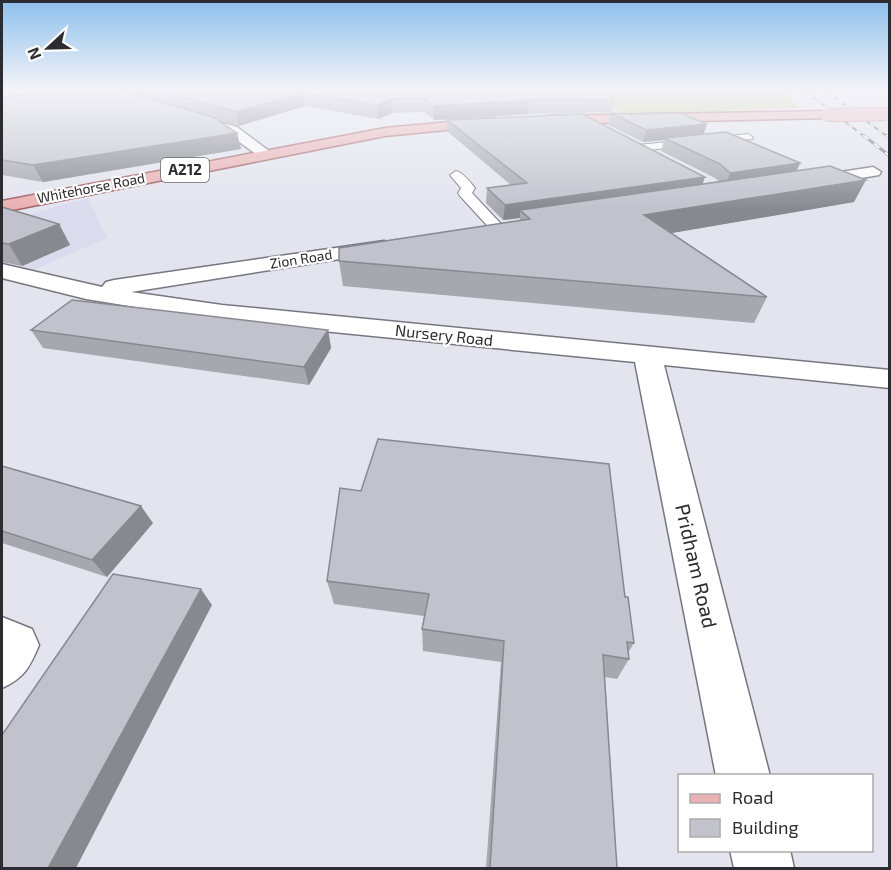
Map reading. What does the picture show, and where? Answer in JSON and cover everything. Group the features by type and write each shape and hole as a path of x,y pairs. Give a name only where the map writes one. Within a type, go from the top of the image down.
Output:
{"main road":[{"name":"Whitehorse Road","path":"5,205 265,154 394,131 421,129"}],"street":[{"path":"228,129 265,154"},
{"path":"602,129 610,133"},
{"path":"633,145 668,164"},
{"path":"793,184 873,172"},
{"path":"475,233 522,226"},
{"name":"Zion Road","path":"86,292 404,244"},
{"name":"Nursery Road","path":"2,272 86,292 222,313 890,379"},
{"name":"Pridham Road","path":"648,356 743,774"},
{"path":"760,852 764,868"}],"lane":[{"path":"633,145 748,136"},
{"path":"456,175 468,188 465,193 499,230"}],"shaded area":[{"path":"88,198 107,238 2,284 2,227 40,211"}],"building":[{"path":"2,129 230,129 237,133 33,165 2,160"},
{"path":"458,129 611,129 705,177 505,205 487,188 527,183"},
{"path":"726,132 800,163 730,173 720,164 664,138"},
{"path":"830,166 866,180 644,215 767,297 339,261 339,248 530,219 520,210"},
{"path":"2,207 59,224 9,244 2,243"},
{"path":"72,300 328,330 304,367 31,330"},
{"path":"378,439 609,464 625,597 628,597 634,643 627,642 629,659 603,655 617,868 490,868 504,641 422,629 429,594 327,581 340,488 361,491"},
{"path":"2,466 141,506 92,560 2,531"},
{"path":"113,574 201,589 48,868 2,868 2,735"}],"railway":[{"path":"854,129 865,137"},
{"path":"877,129 888,137"},
{"path":"863,135 890,156"},
{"path":"886,135 890,138"}]}
